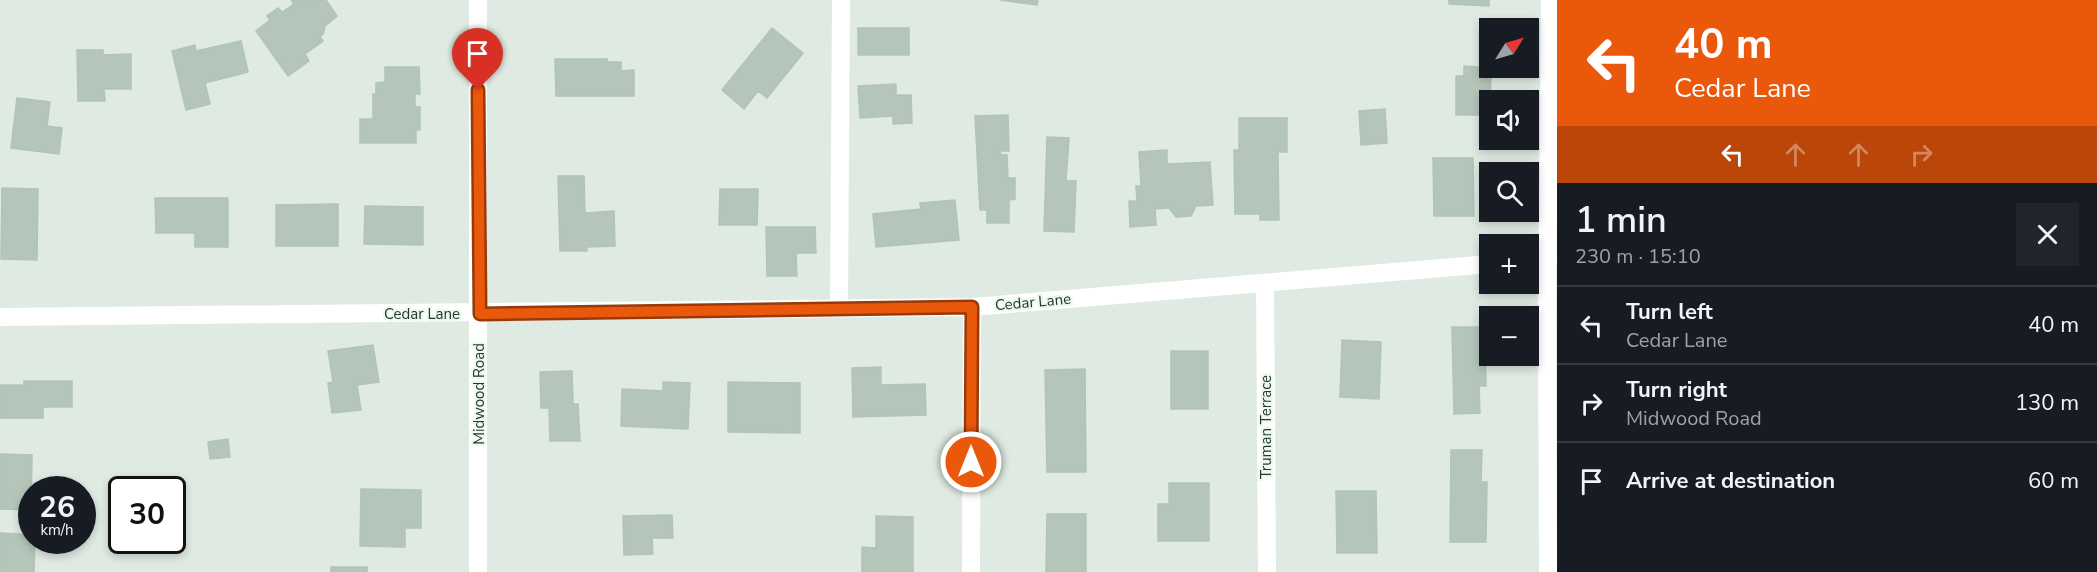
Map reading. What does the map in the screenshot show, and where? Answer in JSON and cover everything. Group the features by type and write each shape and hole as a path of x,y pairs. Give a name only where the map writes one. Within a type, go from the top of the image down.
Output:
{"street":[{"name":"Midwood Road","path":"478,0 480,314 478,572"},
{"path":"839,308 841,0"},
{"path":"1548,572 1553,368 1549,259 1550,0"},
{"path":"1539,260 1549,259"},
{"name":"Cedar Lane","path":"0,317 480,314 972,307 1479,265"},
{"name":"Truman Terrace","path":"1265,283 1267,572"},
{"path":"971,572 972,307"}],"building":[{"path":"291,0 326,0 337,16 325,26 320,37 323,41 305,54 309,61 288,76 256,31 270,20 267,16 278,8 282,12 294,4"},
{"path":"1000,0 1038,0 1037,5"},
{"path":"1449,0 1489,0 1489,6 1449,4"},
{"path":"772,28 803,53 767,98 758,91 744,109 722,90"},
{"path":"858,28 909,28 909,55 858,55"},
{"path":"241,41 248,72 205,83 210,104 186,110 172,51 195,45 196,51"},
{"path":"77,50 103,50 103,55 131,54 131,89 104,89 105,101 78,101"},
{"path":"555,59 607,59 607,62 621,62 621,71 634,70 634,96 556,96"},
{"path":"1464,66 1479,67 1479,78 1491,78 1491,90 1479,90 1479,115 1456,115 1456,76 1464,76"},
{"path":"385,67 419,67 420,94 415,94 415,107 420,107 420,130 416,130 416,143 360,143 360,119 373,119 373,94 376,94 376,83 385,82"},
{"path":"896,84 896,95 911,95 912,123 893,124 893,116 860,118 858,86"},
{"path":"17,98 50,102 47,126 62,128 59,154 11,148"},
{"path":"1385,109 1387,143 1361,145 1359,111"},
{"path":"1008,115 1009,151 1000,151 1001,155 1007,155 1008,178 1015,178 1015,199 1009,200 1009,223 987,223 987,210 980,210 975,116"},
{"path":"1239,118 1287,118 1287,152 1278,152 1279,220 1260,220 1260,214 1235,214 1234,150 1239,150"},
{"path":"1047,137 1069,138 1066,181 1076,181 1074,232 1044,231"},
{"path":"1167,150 1167,164 1210,162 1213,205 1196,206 1191,216 1176,217 1169,208 1155,209 1156,225 1130,227 1129,201 1137,201 1136,186 1141,186 1139,152"},
{"path":"1433,158 1473,158 1474,216 1434,216"},
{"path":"558,176 584,176 585,213 614,211 615,246 587,247 587,251 560,251"},
{"path":"2,188 38,189 37,260 1,259"},
{"path":"720,189 758,189 757,225 719,225"},
{"path":"155,198 228,198 228,247 195,247 195,233 156,233"},
{"path":"955,200 959,240 876,247 873,214 921,209 920,203"},
{"path":"338,204 338,246 276,246 276,205"},
{"path":"365,206 423,207 423,245 364,244"},
{"path":"766,227 815,227 816,253 796,253 797,276 767,276"},
{"path":"1452,327 1479,327 1479,366 1486,366 1486,386 1479,386 1480,413 1454,414"},
{"path":"1342,340 1381,342 1379,399 1340,397"},
{"path":"373,345 379,382 357,385 361,410 332,413 328,383 333,382 328,351"},
{"path":"1171,351 1208,351 1208,409 1171,409"},
{"path":"881,367 881,385 925,384 926,415 853,417 852,368"},
{"path":"1085,369 1086,472 1047,472 1045,370"},
{"path":"572,371 573,404 578,404 580,441 550,441 549,408 541,408 540,372"},
{"path":"24,381 72,381 72,407 43,407 43,418 0,418 0,385 24,385"},
{"path":"663,382 690,383 688,429 621,426 622,389 663,391"},
{"path":"728,382 800,383 800,433 728,432"},
{"path":"228,439 230,457 210,459 208,442"},
{"path":"1451,450 1482,450 1481,482 1487,482 1486,542 1450,542"},
{"path":"0,454 32,455 32,476 18,476 18,510 0,509"},
{"path":"1169,483 1209,483 1209,541 1158,541 1158,504 1169,504"},
{"path":"361,489 421,490 421,528 405,528 405,547 360,546"},
{"path":"1336,491 1376,491 1377,553 1337,553"},
{"path":"1047,514 1086,514 1086,572 1046,572"},
{"path":"672,515 673,538 652,538 653,554 624,555 623,516"},
{"path":"876,516 913,517 913,572 862,572 862,547 876,548"},
{"path":"0,533 18,534 18,554 35,554 34,572 0,572"},
{"path":"331,567 367,567 367,572 331,572"}],"route":[{"path":"478,90 480,314 972,307 971,462"}]}
